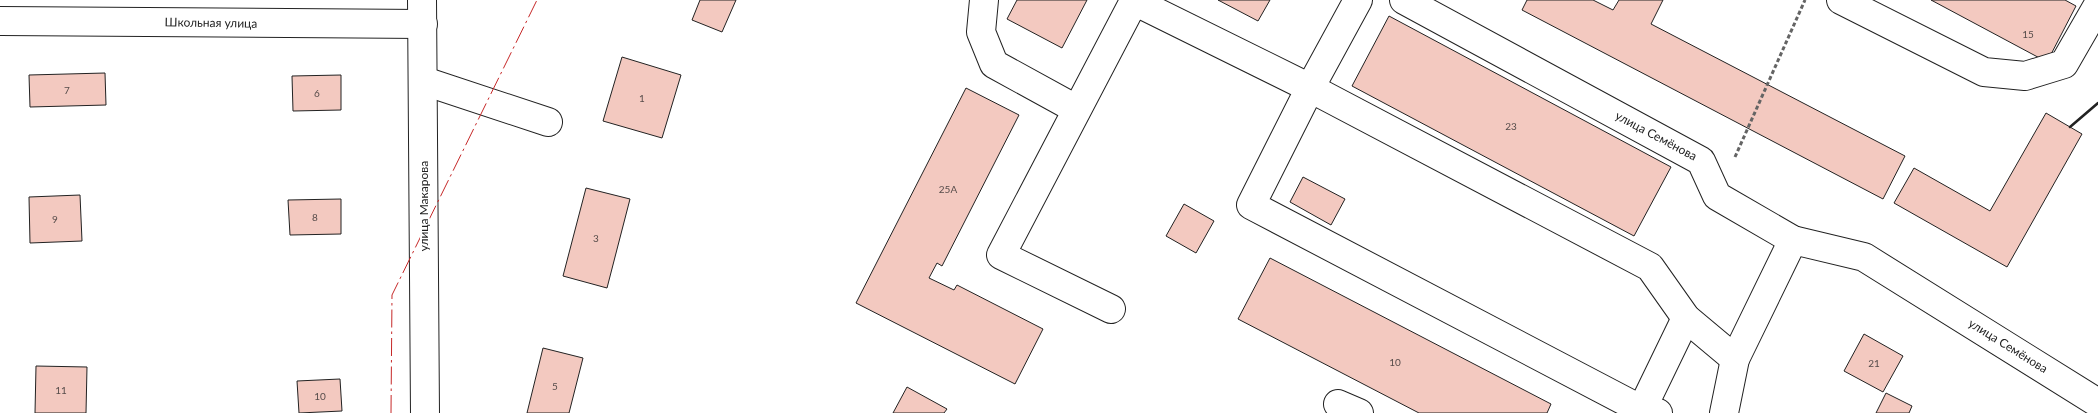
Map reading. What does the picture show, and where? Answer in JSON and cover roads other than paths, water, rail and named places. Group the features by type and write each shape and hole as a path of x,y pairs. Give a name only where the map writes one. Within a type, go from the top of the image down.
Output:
{"street":[{"path":"984,0 981,32 994,64 1076,109"},
{"path":"1358,0 1310,88 1252,205 1647,412 1686,318"},
{"name":"улица Семёнова","path":"1404,0 1701,160 1717,196 1793,240 1864,257 2098,403"},
{"path":"1841,0 1984,72 2025,76 2064,64 2098,5"},
{"path":"1111,309 1001,255 1134,1 1310,88 1650,267 1686,318 1735,359"},
{"name":"Школьная улица","path":"0,21 423,12"},
{"name":"улица Макарова","path":"423,12 425,413"},
{"path":"424,81 548,122"},
{"path":"1724,413 1735,359 1793,240"}]}
